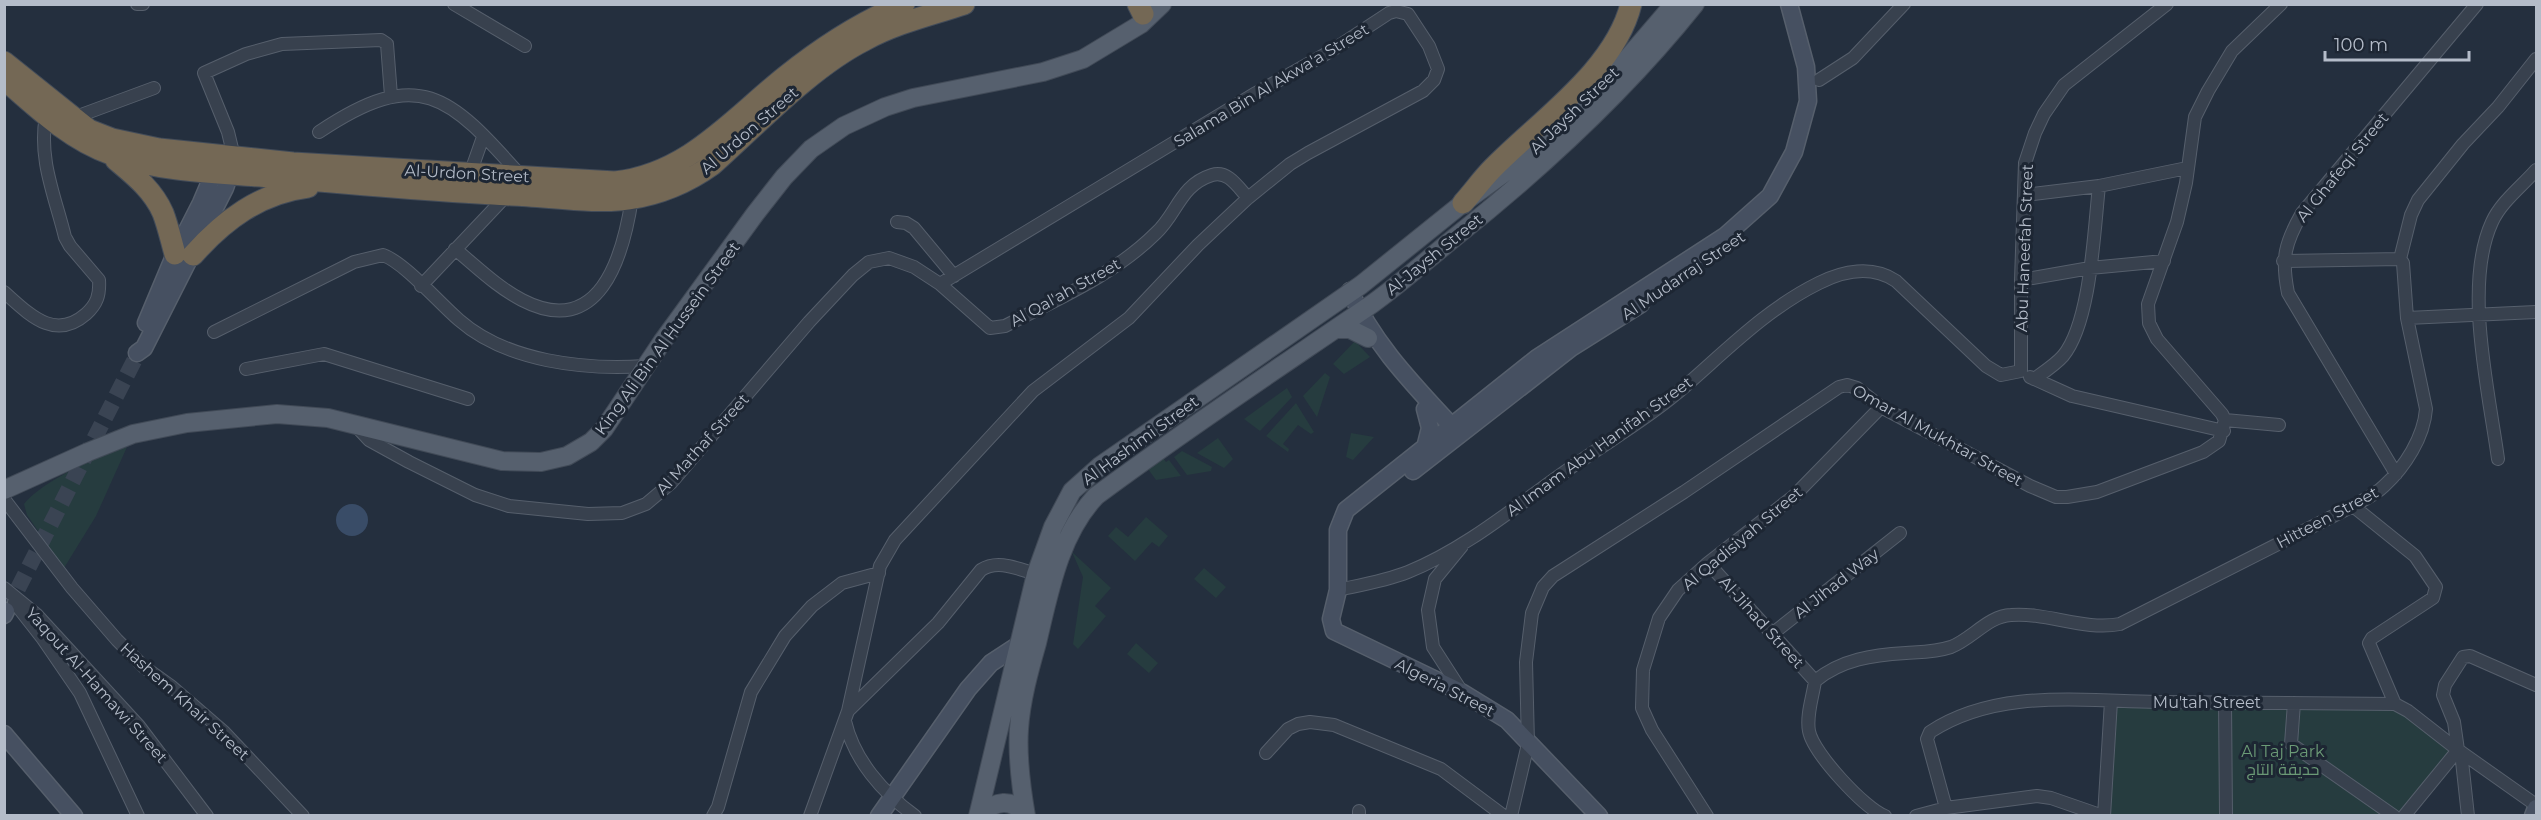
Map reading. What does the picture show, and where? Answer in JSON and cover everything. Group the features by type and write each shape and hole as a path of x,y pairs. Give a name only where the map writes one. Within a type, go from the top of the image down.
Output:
{"highway":[{"name":"Al-Urdon Street","path":"4,79 46,116 108,153 138,163 521,176 615,182 661,171 695,153 801,65 878,16 904,4"},
{"name":"Al Urdon Street","path":"225,165 339,183 507,195 632,198 685,183 712,165 842,52 891,28 964,4"},
{"path":"1463,203 1493,168 1596,69 1623,32 1631,4"},
{"name":"Al-Urdon Street","path":"4,62 88,129 112,139 225,165"},
{"path":"108,153 136,177 155,199 184,254 225,222 253,204 294,189 339,183"}],"main road":[{"name":"Al Jaysh Street","path":"1463,203 1537,149 1619,68 1674,4"},
{"name":"Al Jaysh Street","path":"1356,314 1507,195 1566,144 1638,71 1695,4"},
{"name":"King Ali Bin Al Hussein Street","path":"4,490 110,442 134,434 187,423 277,414 328,418 502,462 549,461 576,452 597,436 645,366 784,177 811,149 864,116 913,98 1064,66 1097,53 1147,10"},
{"name":"Al Mudarraj Street","path":"1453,434 1660,285 1729,240 1791,184 1809,146 1818,104 1794,10"},
{"path":"136,355 148,319 184,254 225,165"},
{"name":"Al-Jaysh Street","path":"1345,295 1463,203"},
{"path":"1345,295 1368,338 1425,409 1453,434"},
{"name":"Al Hashimi Street","path":"979,815 1036,573 1058,515 1072,491 1081,481 1345,295"},
{"path":"1356,314 1453,434"},
{"name":"Al Hashimi Street","path":"1026,816 1020,774 1019,729 1025,689 1057,566 1069,536 1086,506 1096,496 1169,442 1356,314"},
{"path":"1335,328 1350,329 1368,338"},
{"path":"1425,409 1431,428 1425,448"},
{"path":"1338,590 1338,530 1346,510 1425,448 1453,434"},
{"path":"1340,521 1352,517 1453,434"},
{"name":"Algeria Street","path":"1338,590 1331,619 1334,631 1463,693 1507,720 1599,816"},
{"path":"879,816 891,795 911,771 968,688 992,663 1020,644"},
{"path":"4,734 74,816"},
{"path":"989,771 990,780 995,787 1003,790 1012,789 1018,783 1020,774"},
{"path":"979,815 996,803 1005,802 1014,804 1026,816"},
{"path":"2533,816 2536,806"}],"street":[{"path":"137,4 142,4"},
{"path":"454,4 525,46"},
{"path":"1814,82 1853,58 1904,4"},
{"name":"Abu Haneefah Street","path":"2021,371 2025,163 2035,133 2058,92 2091,63 2167,4"},
{"path":"2224,426 2207,395 2163,347 2149,323 2148,304 2177,222 2195,117 2232,51 2281,4"},
{"name":"Al Ghafeqi Street","path":"2396,474 2288,293 2283,261 2289,237 2302,213 2477,4"},
{"name":"Salama Bin Al Akwa'a Street","path":"810,816 847,716 879,573 895,540 1033,391 1139,308 1198,245 1248,198 1290,164 1367,123 1430,85 1436,77 1437,65 1429,46 1408,14 1396,11 1389,13 1331,51 1256,93 940,284"},
{"path":"225,165 228,132 204,73 246,54 282,44 381,40 387,44 391,96"},
{"name":"Hitteen Street","path":"1815,681 1829,670 1857,659 1938,651 1970,637 1991,621 2010,615 2096,625 2120,624 2376,493 2396,474 2422,434 2426,409 2407,318 2403,264 2400,258 2411,215 2418,200 2536,59"},
{"path":"73,118 154,88"},
{"path":"318,132 360,107 391,96 420,96 444,103 483,137 521,176"},
{"path":"4,291 40,321 60,326 80,319 98,300 99,280 65,237 46,170 43,138 46,116"},
{"path":"470,174 483,137"},
{"path":"2025,195 2099,186 2187,168"},
{"path":"2498,459 2479,315 2480,271 2492,223 2499,210 2536,170"},
{"name":"Al Qal'ah Street","path":"940,284 990,328 1005,326 1097,278 1131,255 1158,231 1175,205 1200,181 1214,174 1225,175 1248,198"},
{"path":"2034,379 2064,354 2077,329 2090,268 2099,186"},
{"path":"421,286 507,195"},
{"path":"455,249 498,285 524,301 553,311 579,307 595,298 613,269 626,234 632,198"},
{"path":"897,222 906,223 914,228 954,276"},
{"path":"214,332 331,272 373,256 386,256 465,326 488,340 535,357 575,363 626,367 645,366"},
{"path":"2283,261 2400,258"},
{"name":"Al Mathaf Street","path":"355,425 361,434 383,448 465,490 496,503 588,514 629,512 652,500 671,483 809,322 862,266 877,259 895,259 914,267 940,284"},
{"path":"2021,280 2090,268 2164,261"},
{"name":"Al Imam Abu Hanifah Street","path":"1338,590 1409,572 1467,540 1674,396 1755,325 1787,301 1842,273 1869,271 1883,273 1896,281 1986,366 2001,375 2021,371"},
{"path":"2407,318 2536,312"},
{"path":"246,369 324,354 468,399"},
{"path":"2021,371 2081,399 2224,426 2279,425"},
{"name":"Omar Al Mukhtar Street","path":"1511,816 1528,744 1526,662 1532,613 1543,587 1553,576 1684,492 1839,387 1857,388 1881,407 2030,486 2056,497 2097,492 2204,452 2219,441 2224,426"},
{"name":"Al Qadisiyah Street","path":"1707,816 1645,718 1641,697 1643,670 1659,618 1678,590 1708,563 1794,496 1881,407"},
{"name":"Hashem Khair Street","path":"4,499 66,581 109,631 144,667 172,687 229,737 303,816"},
{"path":"2353,506 2415,556 2436,587 2433,598 2372,638 2369,643 2395,704 2408,711 2536,806"},
{"name":"Al Jihad Way","path":"1772,634 1900,533"},
{"path":"1463,693 1433,646 1428,610 1435,579 1467,540"},
{"name":"Al-Jihad Street","path":"1708,563 1815,681"},
{"path":"915,816 891,795 859,756 848,736 847,716 938,623 981,570 988,565 1007,566 1036,573"},
{"path":"713,816 751,692 785,636 812,606 842,583 879,573"},
{"path":"4,589 48,636 88,707 138,816"},
{"name":"Yaqout Al-Hamawi Street","path":"48,636 138,726 207,816"},
{"path":"2468,816 2454,722 2443,696 2445,685 2463,657 2470,656 2536,685"},
{"path":"1815,681 1808,730 1813,742 1841,777 1870,807 1885,816"},
{"name":"Mu'tah Street","path":"1946,808 1927,739 1930,732 1967,715 2001,704 2031,701 2111,701 2395,704"},
{"path":"1916,816 1946,808 2037,796 2051,798 2103,816 2111,701"},
{"path":"2225,702 2226,816"},
{"path":"2294,703 2291,744 2394,816"},
{"path":"1266,753 1288,729 1298,724 1310,722 1334,724 1441,769 1504,816"},
{"path":"2404,816 2460,751"}],"green space":[{"path":"1355,341 1370,357 1344,374 1333,364"},
{"path":"1325,373 1330,377 1317,417 1303,396"},
{"path":"1287,388 1292,397 1260,431 1244,419"},
{"path":"1296,403 1314,432 1311,434 1298,425 1283,444 1289,449 1288,452 1266,436"},
{"path":"1351,433 1374,437 1353,460 1346,457"},
{"path":"1218,438 1233,459 1224,468 1197,453"},
{"path":"127,447 96,516 64,568 27,515 24,504 57,478 102,456"},
{"path":"1182,451 1212,467 1211,471 1187,475 1174,457"},
{"path":"1163,458 1166,462 1169,460 1181,476 1156,480 1148,469"},
{"path":"1146,517 1168,536 1159,547 1152,542 1135,561 1108,536 1116,527 1128,537"},
{"path":"1072,552 1111,588 1095,606 1106,616 1078,649 1073,644 1083,577"},
{"path":"1204,568 1226,587 1216,598 1194,579"},
{"path":"1136,643 1158,663 1149,673 1127,654"},
{"name":"Al Taj Park حديقة التاج","path":"2397,706 2461,757 2413,815 2106,816 2116,707"}],"water":[{"path":"352,504 363,509 368,520 363,531 352,536 341,531 336,520 341,509"}],"tunnel":[{"path":"7,610 136,357"}]}
